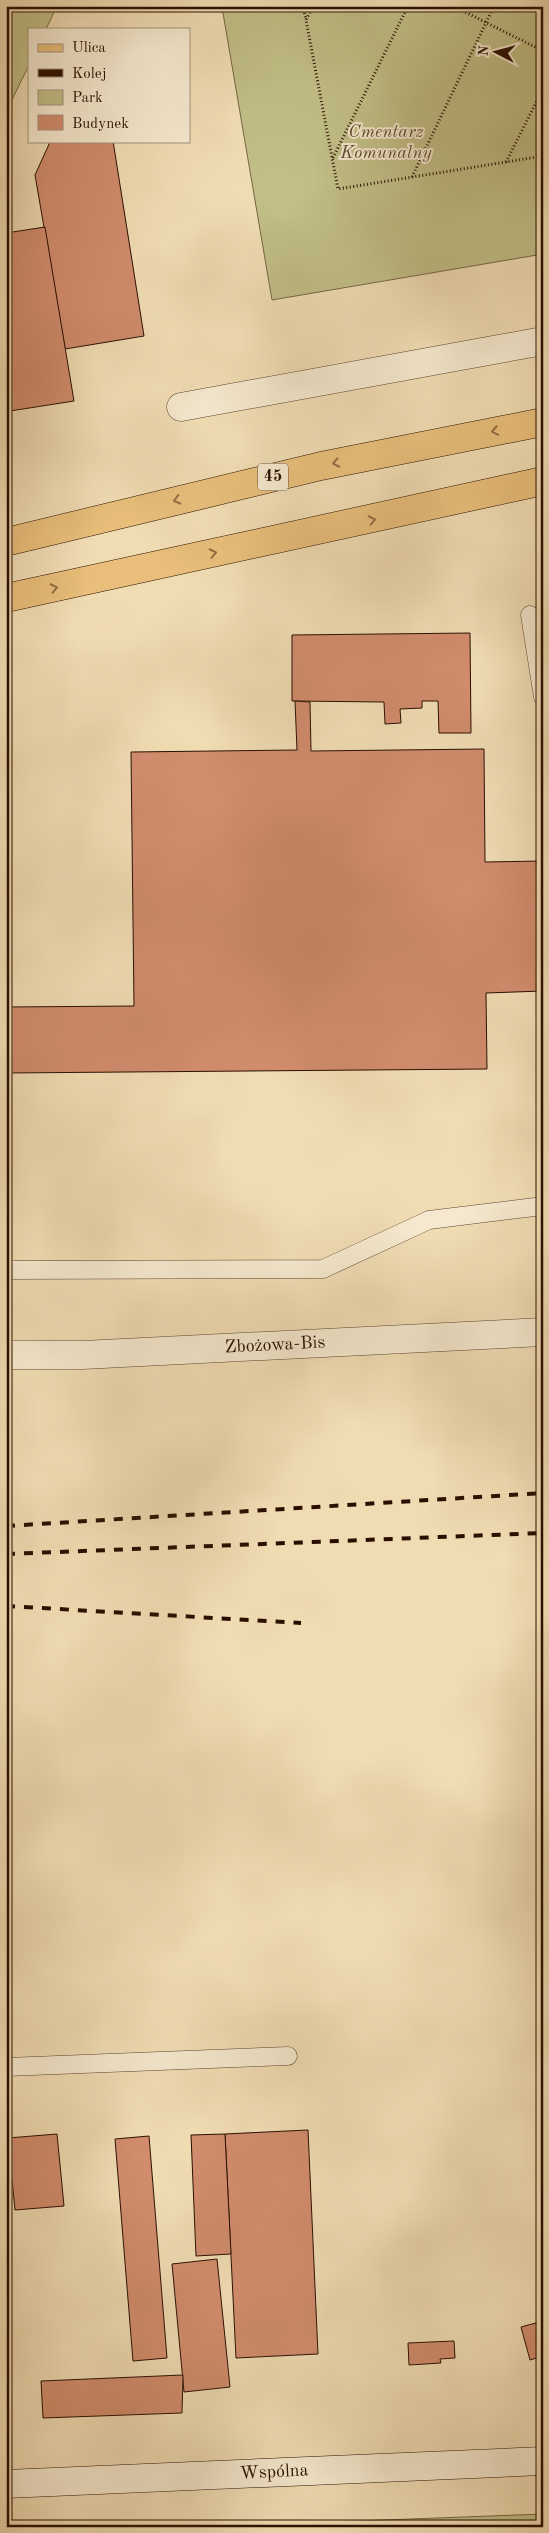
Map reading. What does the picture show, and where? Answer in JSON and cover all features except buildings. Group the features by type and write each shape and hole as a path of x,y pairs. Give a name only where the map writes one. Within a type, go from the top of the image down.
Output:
{"main road":[{"name":"45","path":"6,542 321,466 543,422"},
{"path":"6,598 543,481"}],"street":[{"path":"181,407 543,341"},
{"name":"Zbożowa-Bis","path":"6,1355 83,1355 543,1332"},
{"name":"Wspólna","path":"6,2484 543,2460"}],"lane":[{"path":"530,615 543,697"},
{"path":"6,1270 323,1269 429,1220 543,1206"},
{"path":"6,2067 288,2056"}],"path":[{"path":"303,6 338,189 543,156"},
{"path":"306,20 313,6"},
{"path":"333,159 408,6"},
{"path":"453,6 543,51"},
{"path":"412,177 494,6"},
{"path":"506,162 543,89"}],"green space":[{"path":"6,6 57,6 46,28 28,28 28,67 6,112"},
{"name":"Cmentarz Komunalny","path":"208,6 543,6 543,254 272,300 223,13"},
{"path":"543,2514 543,2527 198,2527"}],"railway":[{"path":"6,1526 543,1493"},
{"path":"6,1554 543,1533"},
{"path":"6,1606 301,1623"}]}
